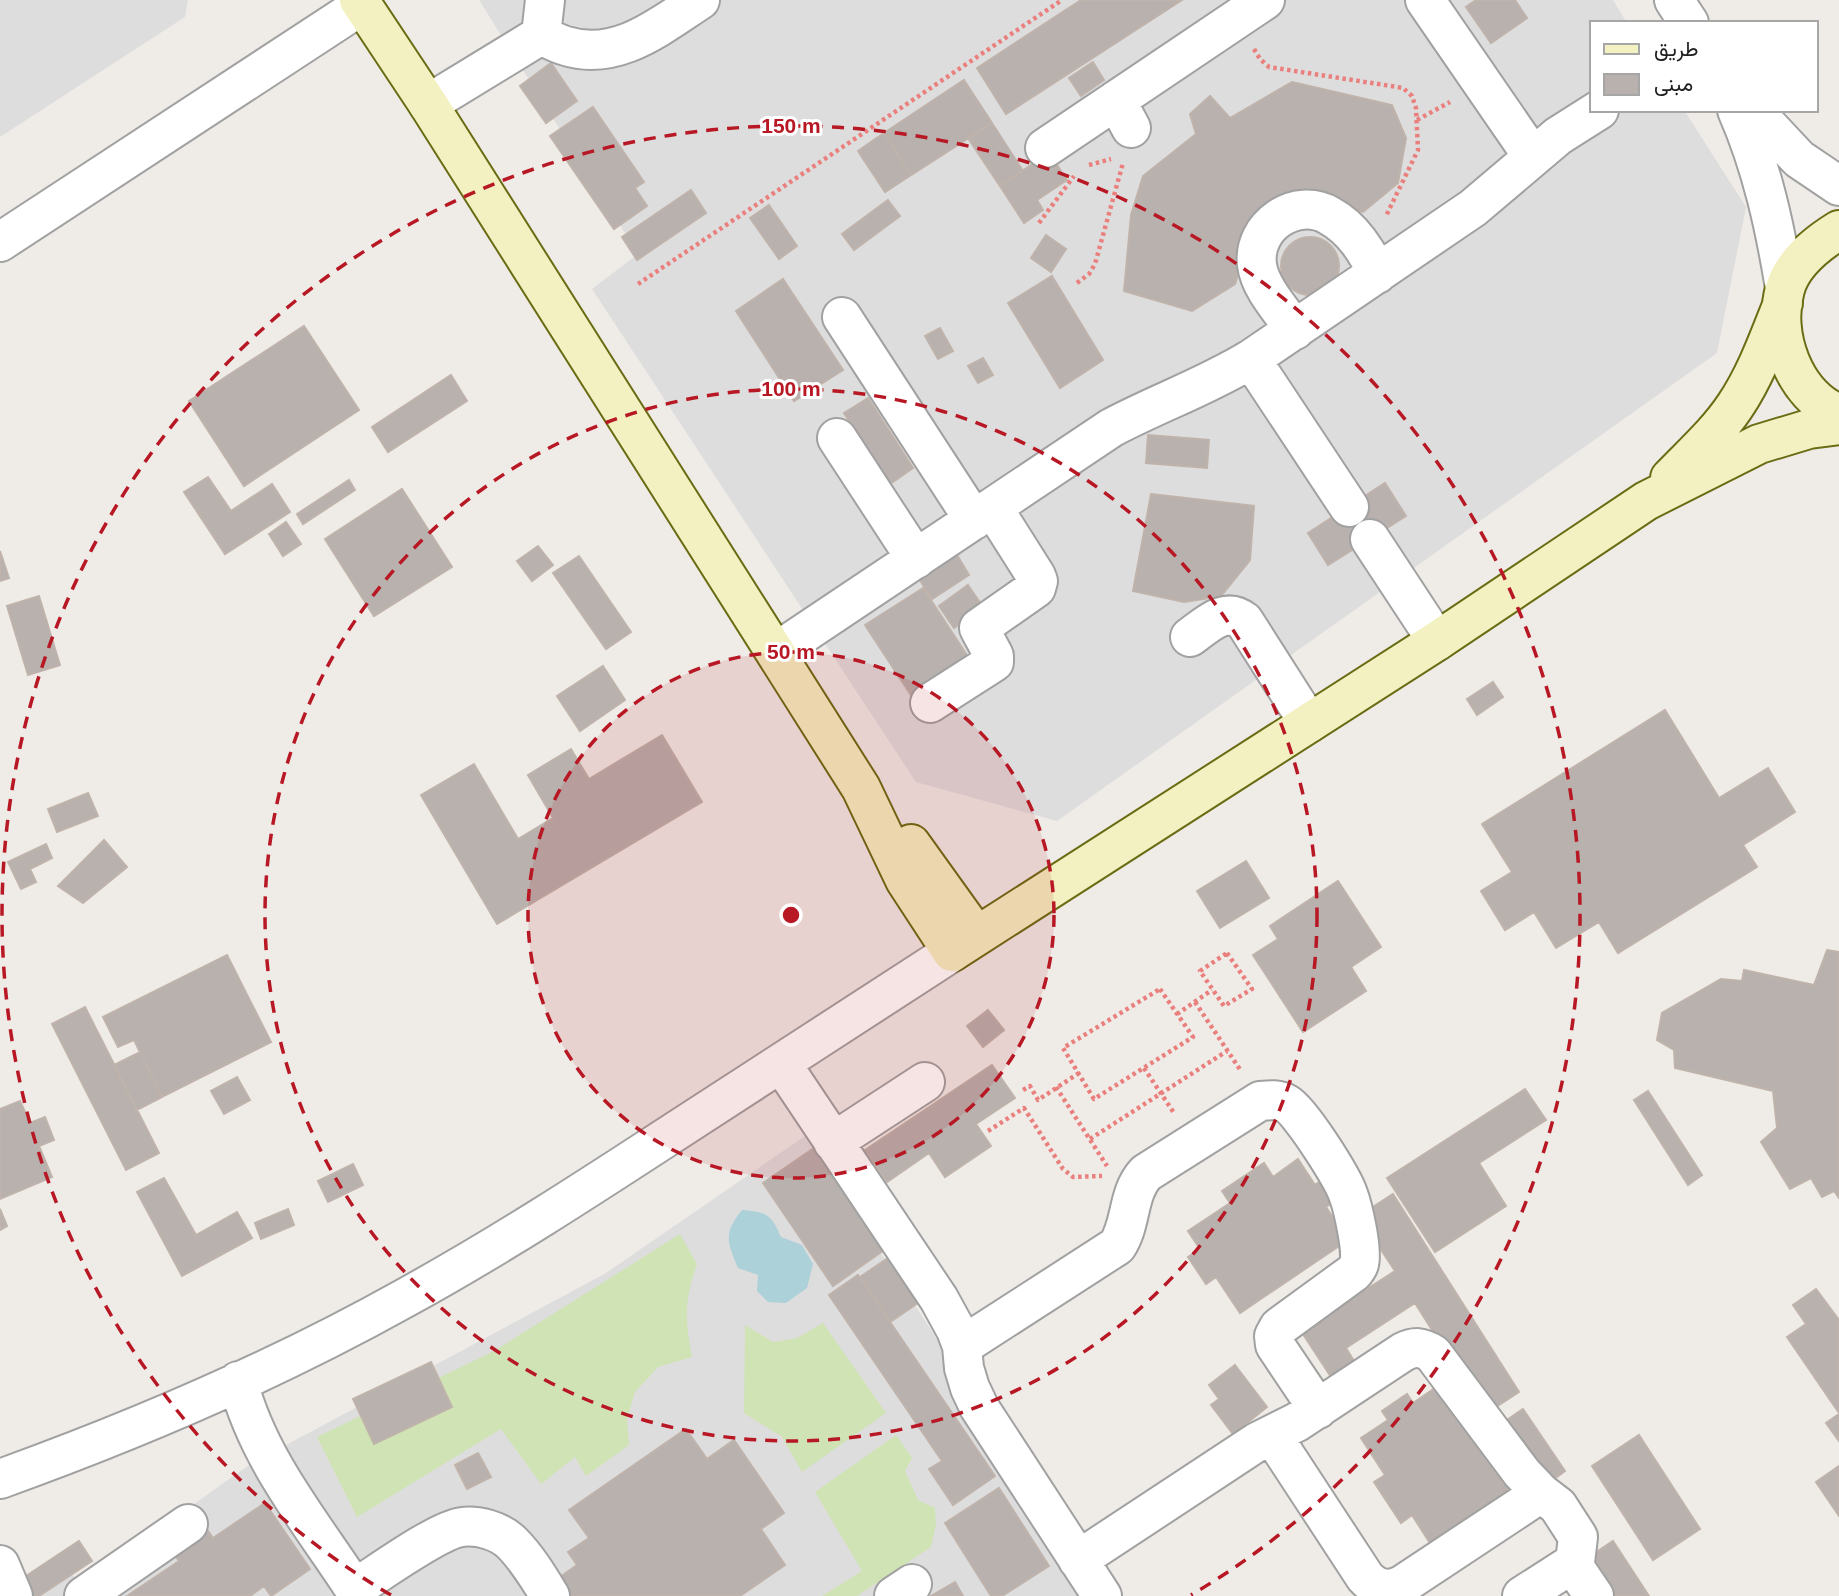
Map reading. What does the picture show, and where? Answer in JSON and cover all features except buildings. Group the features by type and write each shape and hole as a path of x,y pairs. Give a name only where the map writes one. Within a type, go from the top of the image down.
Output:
{"street":[{"path":"1425,0 1533,157"},
{"path":"1674,0 1688,21"},
{"path":"0,242 360,3 428,104 861,788 907,839 965,944"},
{"path":"428,104 543,18 567,47 595,50 623,46 648,34 690,3"},
{"path":"1045,148 1124,114 1251,9"},
{"path":"776,652 1111,428 1141,411 1215,380 1251,359 1295,330 1372,262 1473,208 1558,136 1596,112"},
{"path":"1738,112 1762,177 1776,232 1784,295 1782,335 1791,365 1807,391 1839,414"},
{"path":"1755,112 1799,159 1839,186"},
{"path":"1295,330 1263,283 1257,265 1258,247 1265,230 1278,217 1294,210 1313,210 1330,216 1372,262"},
{"path":"1646,501 1699,449 1735,406 1762,355 1784,295 1800,262 1819,242 1839,230"},
{"path":"842,317 983,514 1038,581 1036,588 979,628 994,656 994,662 930,703"},
{"path":"1251,359 1349,507"},
{"path":"0,1479 162,1417 327,1340 482,1254 558,1208 1437,641 1646,501 1759,444 1809,429 1839,425"},
{"path":"837,438 916,559"},
{"path":"1370,539 1437,641"},
{"path":"1190,637 1217,618 1226,614 1236,615 1244,621 1309,723"},
{"path":"781,1063 939,1300 962,1346 964,1368 979,1407 1102,1596"},
{"path":"834,1142 925,1082"},
{"path":"962,1346 1117,1247 1127,1227 1131,1202 1139,1180 1146,1172 1260,1101 1273,1099 1286,1103 1297,1112 1342,1182 1351,1203 1360,1254 1359,1265 1353,1273 1279,1327 1274,1336 1275,1345 1318,1409"},
{"path":"1078,1560 1256,1442 1318,1409 1403,1352 1424,1348 1433,1354 1522,1473 1558,1506 1578,1537 1575,1562 1577,1571 1594,1596"},
{"path":"238,1381 244,1407 267,1455 356,1592 444,1532 470,1527 496,1532 511,1542 550,1596"},
{"path":"1272,1435 1365,1577 1382,1589 1393,1589 1402,1585 1541,1493"},
{"path":"84,1596 188,1524"},
{"path":"1522,1596 1575,1562"},
{"path":"0,1565 13,1596"}],"path":[{"path":"638,284 1062,0"},
{"path":"1251,9 1260,59 1269,66 1403,88 1412,96 1416,108 1418,150 1372,262"},
{"path":"1077,283 1089,274 1095,264 1124,159 1105,160 1084,169"},
{"path":"1039,223 1077,172"},
{"path":"1227,953 1252,989 1224,1006 1212,990 1200,971 1227,953"},
{"path":"1160,989 1177,1014 1193,1037 1094,1099 1063,1048 1160,989"},
{"path":"1177,1014 1212,990"},
{"path":"1195,1002 1260,1101"},
{"path":"1090,1139 1227,1051"},
{"path":"1144,1068 1194,1143"},
{"path":"1023,1090 1030,1086 1038,1100 1079,1073"},
{"path":"988,1130 1024,1108 1063,1169 1073,1177 1114,1176 1056,1087"}],"shaded area":[{"path":"0,0 188,0 185,17 0,137"},
{"path":"479,0 1613,0 1626,21 1590,21 1590,112 1685,112 1746,207 1717,353 1057,821 916,782 592,289 638,254"},
{"path":"805,1136 1104,1596 15,1596 63,1564 81,1584 249,1465 606,1273"}],"green space":[{"path":"680,1234 697,1264 687,1310 692,1357 658,1367 635,1392 627,1419 629,1445 586,1476 575,1457 541,1484 501,1429 357,1517 317,1437 494,1351"},
{"path":"823,1323 886,1413 802,1472 782,1437 744,1413 745,1325 773,1342 797,1338"},
{"path":"896,1435 912,1458 905,1471 918,1500 935,1508 936,1525 931,1547 857,1596 822,1596 862,1571 815,1492"}],"water":[{"path":"742,1210 763,1213 771,1219 781,1237 802,1245 813,1264 807,1288 786,1303 768,1302 757,1291 758,1275 738,1268 729,1244 729,1232"}]}
